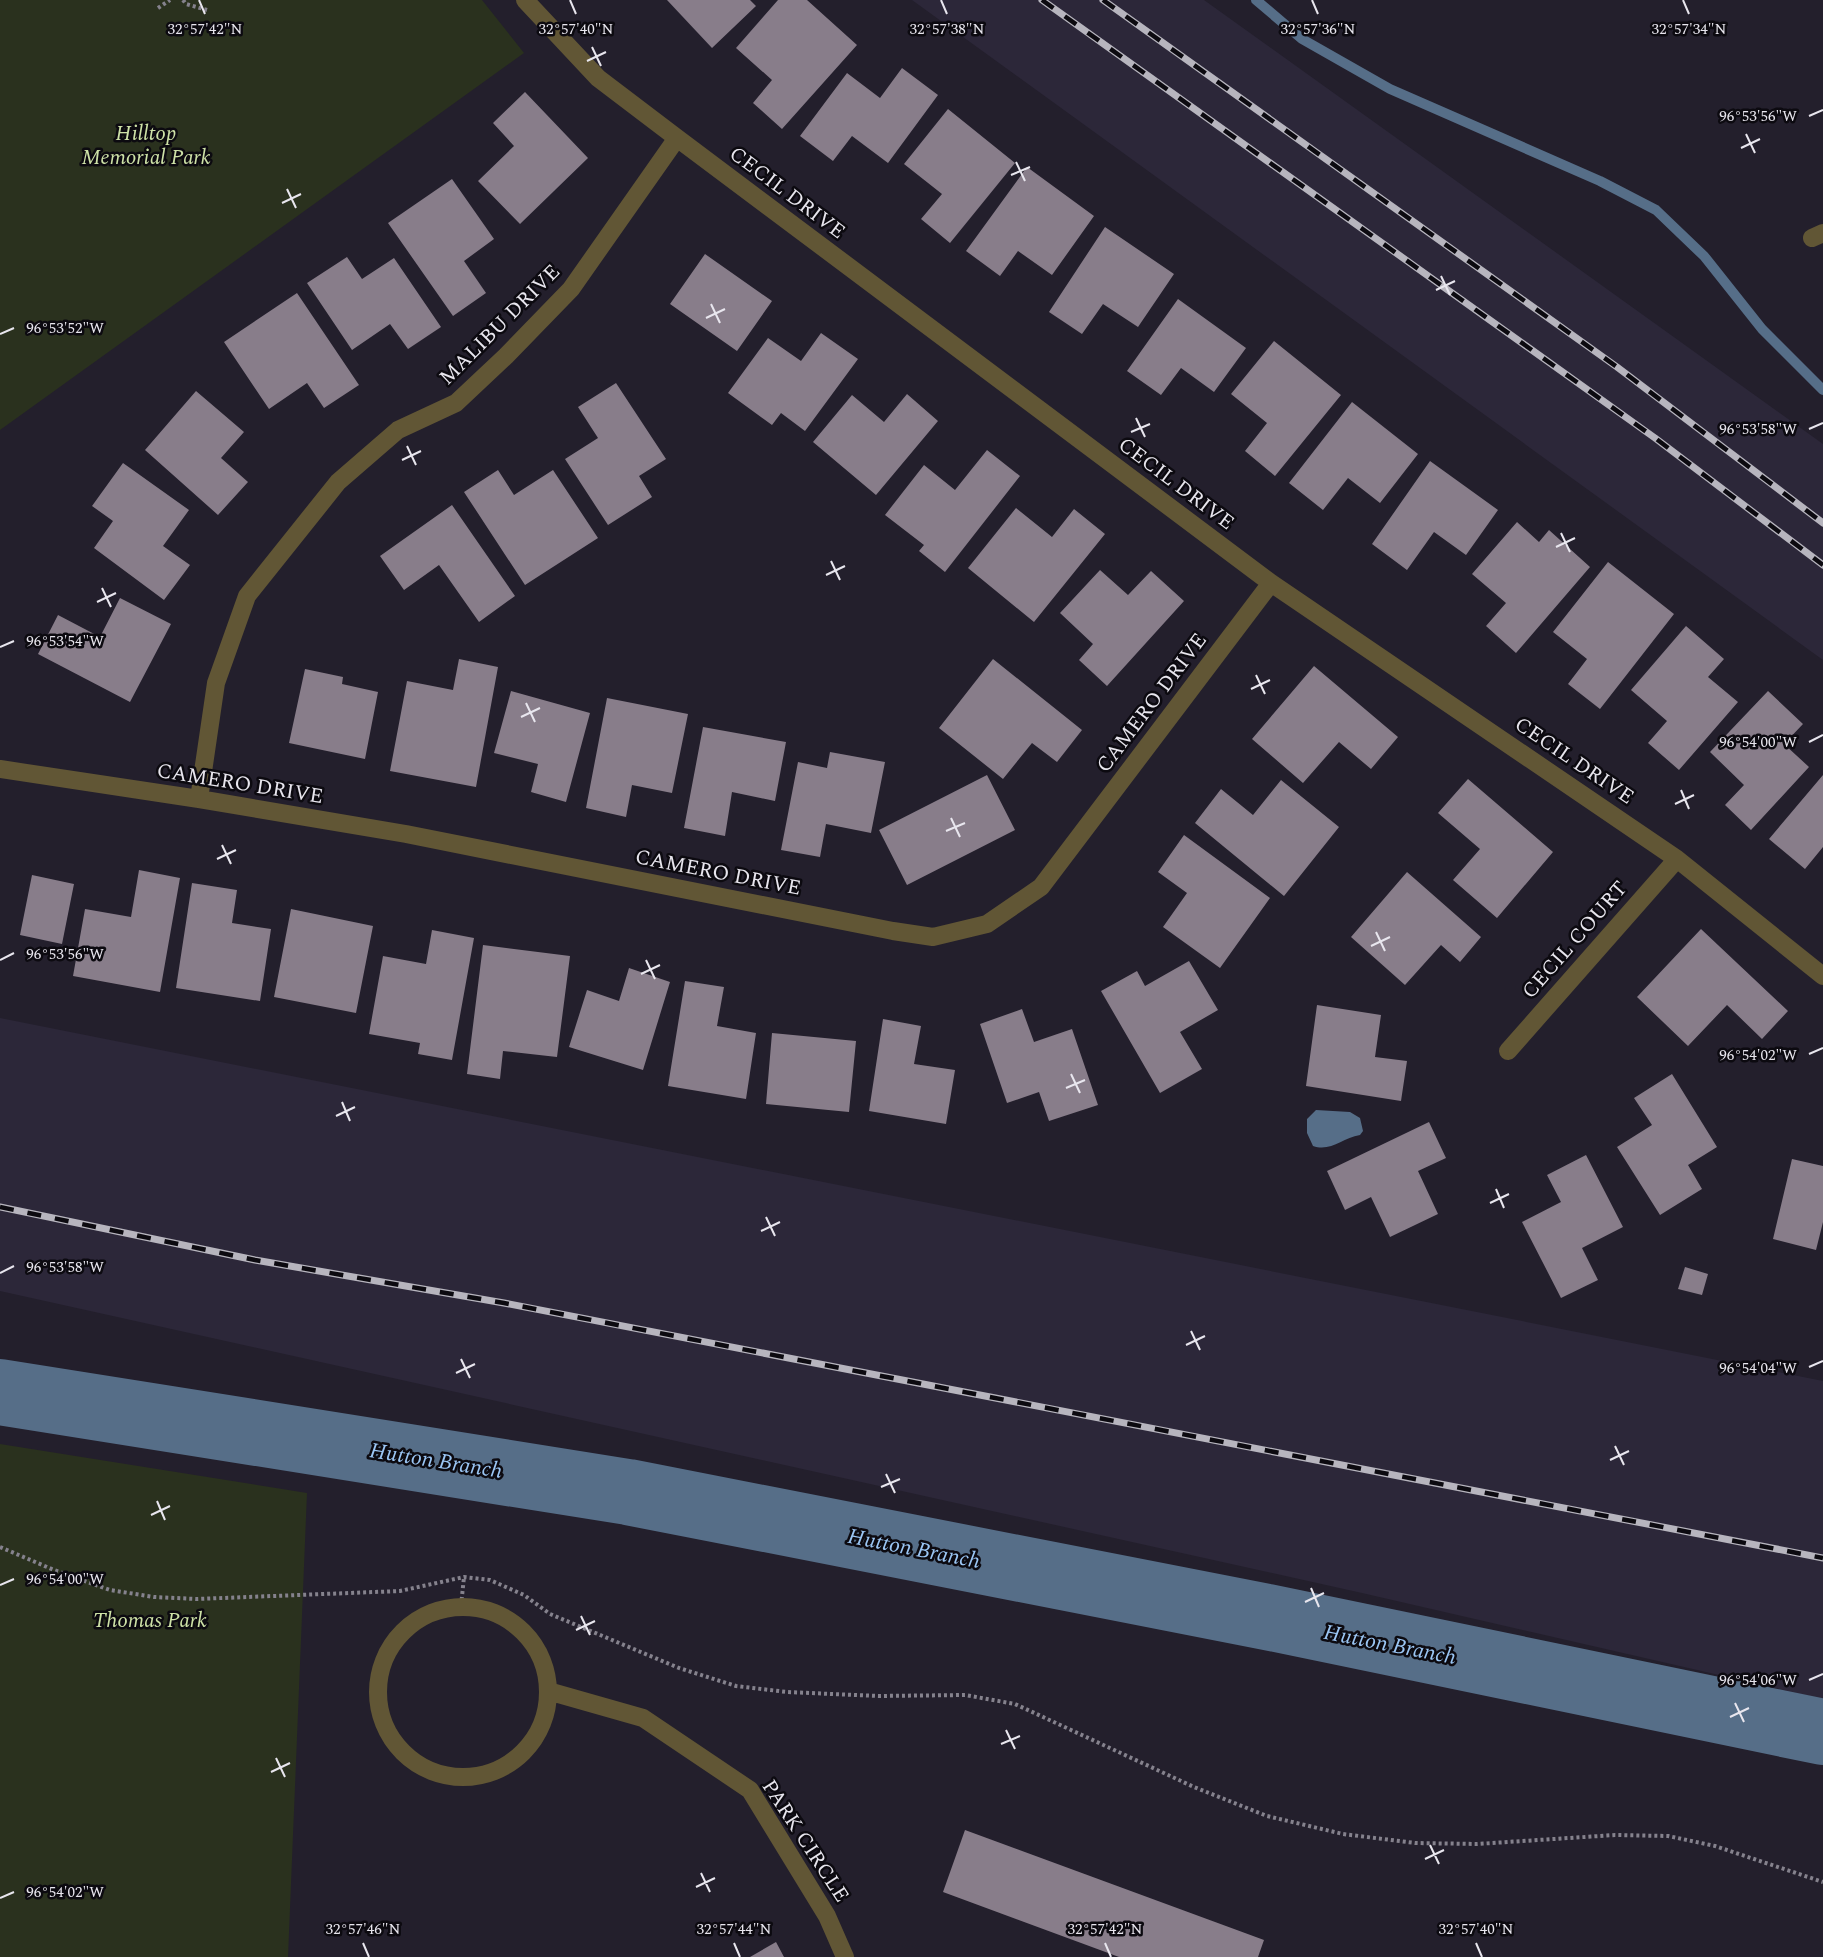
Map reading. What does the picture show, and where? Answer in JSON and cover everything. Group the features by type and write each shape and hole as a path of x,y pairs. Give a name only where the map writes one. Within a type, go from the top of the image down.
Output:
{"street":[{"name":"CECIL DRIVE","path":"525,0 598,78 677,138 1271,583 1677,859 1823,976"},
{"name":"MALIBU DRIVE","path":"199,799 216,683 248,596 338,482 398,430 456,403 571,290 677,138"},
{"name":"CAMERO DRIVE","path":"0,769 199,799 406,834 882,929 933,937 987,924 1041,887 1271,583"},
{"name":"CECIL COURT","path":"1508,1051 1677,859"},
{"path":"461,1606 494,1612 523,1630 542,1658 548,1691 543,1724 524,1753 497,1772 464,1778 431,1772 403,1753 384,1726 377,1693 383,1660 401,1632 429,1613 461,1606"},
{"name":"PARK CIRCLE","path":"548,1691 643,1718 750,1791 827,1916 845,1957"}],"path":[{"path":"158,8 170,0"},
{"path":"183,0 186,4 207,10"},
{"path":"0,1547 110,1590 154,1597 197,1599 400,1591 465,1577 490,1580 524,1595 550,1614 679,1668 736,1686 878,1696 965,1695 1015,1704 1090,1741 1205,1792 1267,1816 1342,1834 1415,1843 1467,1844 1615,1835 1668,1836 1715,1846 1823,1882"},
{"path":"461,1606 465,1577"}],"shaded area":[{"path":"912,0 1204,0 1823,444 1823,660"},
{"path":"0,1018 1823,1381 1823,1699 1362,1593 0,1291"}],"green space":[{"name":"Hilltop Memorial Park","path":"0,0 482,0 524,53 0,430"},
{"name":"Thomas Park","path":"0,1444 307,1493 288,1957 0,1957"}],"water":[{"path":"1316,1110 1350,1112 1360,1118 1363,1131 1360,1135 1331,1146 1313,1146 1307,1133 1307,1119"}],"building":[{"path":"667,0 750,0 756,6 712,48"},
{"path":"778,0 807,0 857,45 782,129 753,103 772,80 736,48"},
{"path":"902,68 938,95 888,163 852,136 833,161 800,136 847,73 880,98"},
{"path":"525,92 588,158 520,224 478,181 514,146 493,123"},
{"path":"948,109 1015,163 950,243 921,219 942,194 904,164"},
{"path":"1027,167 1094,216 1052,275 1018,251 1000,276 966,251"},
{"path":"452,179 494,239 464,261 486,293 453,316 388,223"},
{"path":"1105,227 1174,274 1138,327 1103,304 1082,334 1049,312"},
{"path":"705,254 772,301 737,351 670,304"},
{"path":"347,257 362,279 394,258 441,327 408,349 390,324 352,350 307,283"},
{"path":"297,293 359,385 324,408 307,383 269,409 224,342"},
{"path":"1178,299 1246,348 1214,392 1181,368 1161,395 1127,371"},
{"path":"821,333 858,359 805,431 781,413 772,425 728,393 768,338 801,361"},
{"path":"1274,341 1341,395 1275,476 1245,451 1267,423 1231,394"},
{"path":"616,383 666,459 639,476 652,497 608,525 565,459 598,438 578,407"},
{"path":"196,391 244,432 221,458 248,482 218,515 145,450"},
{"path":"907,394 938,421 876,495 813,442 852,395 884,422"},
{"path":"1352,402 1418,454 1380,503 1348,478 1323,510 1289,483"},
{"path":"987,450 1020,476 945,572 919,551 924,545 885,515 924,465 955,490"},
{"path":"1430,461 1498,510 1466,555 1434,532 1407,570 1372,544"},
{"path":"123,463 189,510 163,546 190,565 164,600 94,548 113,521 92,506"},
{"path":"498,470 514,495 553,470 598,538 525,585 464,492"},
{"path":"452,505 515,596 479,622 439,565 404,590 380,556"},
{"path":"1016,508 1052,537 1074,509 1105,534 1034,622 968,568"},
{"path":"1517,522 1539,542 1549,530 1590,567 1516,653 1486,626 1506,603 1472,574"},
{"path":"1608,562 1674,614 1600,709 1568,684 1587,659 1553,632"},
{"path":"1100,570 1128,595 1151,571 1184,601 1107,686 1079,660 1093,644 1060,613"},
{"path":"120,598 171,624 130,702 38,654 58,615 100,637"},
{"path":"1686,626 1724,659 1708,677 1738,702 1679,770 1648,743 1667,721 1631,690"},
{"path":"459,659 498,667 476,787 390,771 407,681 453,690"},
{"path":"993,659 1082,730 1057,762 1032,743 1003,779 939,728"},
{"path":"1314,666 1398,737 1371,769 1339,742 1303,783 1252,739"},
{"path":"305,669 343,677 342,684 378,692 365,759 289,743"},
{"path":"511,691 590,713 566,802 531,792 538,764 494,753"},
{"path":"1768,691 1803,724 1784,744 1809,767 1751,830 1725,805 1744,785 1710,752"},
{"path":"607,698 688,714 672,793 632,785 626,817 586,808"},
{"path":"703,727 786,742 775,801 732,792 725,836 684,828"},
{"path":"830,752 885,762 871,833 826,824 820,857 781,850 798,762 827,768"},
{"path":"987,775 1015,830 907,885 879,830"},
{"path":"1823,775 1823,847 1805,869 1769,839"},
{"path":"1468,779 1553,852 1497,918 1453,880 1480,849 1438,813"},
{"path":"1281,780 1339,827 1284,896 1195,823 1221,789 1253,815"},
{"path":"1184,835 1270,898 1220,968 1163,927 1187,893 1158,872"},
{"path":"139,870 180,878 160,992 73,976 85,909 131,917"},
{"path":"1407,872 1481,937 1460,962 1441,945 1405,985 1351,937"},
{"path":"32,875 74,884 62,944 20,935"},
{"path":"192,883 237,890 232,923 271,929 260,1001 176,988"},
{"path":"291,909 373,926 356,1013 274,997"},
{"path":"1701,929 1788,1011 1762,1039 1727,1005 1688,1046 1637,997"},
{"path":"432,930 474,938 452,1060 418,1054 420,1043 369,1034 383,956 426,964"},
{"path":"483,945 570,956 557,1057 503,1051 500,1079 467,1074"},
{"path":"1189,961 1218,1010 1180,1032 1202,1069 1160,1093 1101,991 1137,971 1145,986"},
{"path":"629,968 670,982 643,1070 569,1047 587,990 619,1001"},
{"path":"685,981 724,987 717,1026 756,1033 746,1099 668,1086"},
{"path":"1317,1005 1381,1015 1375,1057 1407,1061 1401,1101 1306,1086"},
{"path":"1022,1009 1034,1042 1072,1029 1098,1105 1049,1121 1039,1092 1007,1103 980,1024"},
{"path":"883,1019 921,1026 914,1064 955,1070 946,1124 869,1111"},
{"path":"772,1033 856,1041 849,1112 766,1104"},
{"path":"1672,1074 1717,1147 1688,1165 1702,1189 1660,1215 1617,1147 1652,1125 1634,1098"},
{"path":"1429,1122 1446,1158 1418,1171 1438,1214 1390,1237 1371,1197 1345,1210 1327,1171"},
{"path":"1586,1155 1623,1227 1582,1248 1598,1280 1561,1298 1522,1222 1561,1202 1547,1175"},
{"path":"1792,1159 1823,1166 1823,1222 1816,1250 1773,1239"},
{"path":"1685,1267 1708,1274 1702,1295 1678,1289"},
{"path":"965,1830 1264,1940 1258,1957 1119,1957 943,1892"},
{"path":"776,1942 784,1957 750,1957"}],"waterway":[{"path":"1256,0 1302,39 1390,89 1600,181 1656,210 1704,256 1762,329 1823,390"},
{"name":"Hutton Branch","path":"0,1392 628,1492 1267,1617 1823,1732"}],"railway":[{"path":"1042,0 1655,438 1823,565"},
{"path":"1103,0 1617,367 1823,523"},
{"path":"0,1207 255,1260 504,1303 1823,1558"}]}
